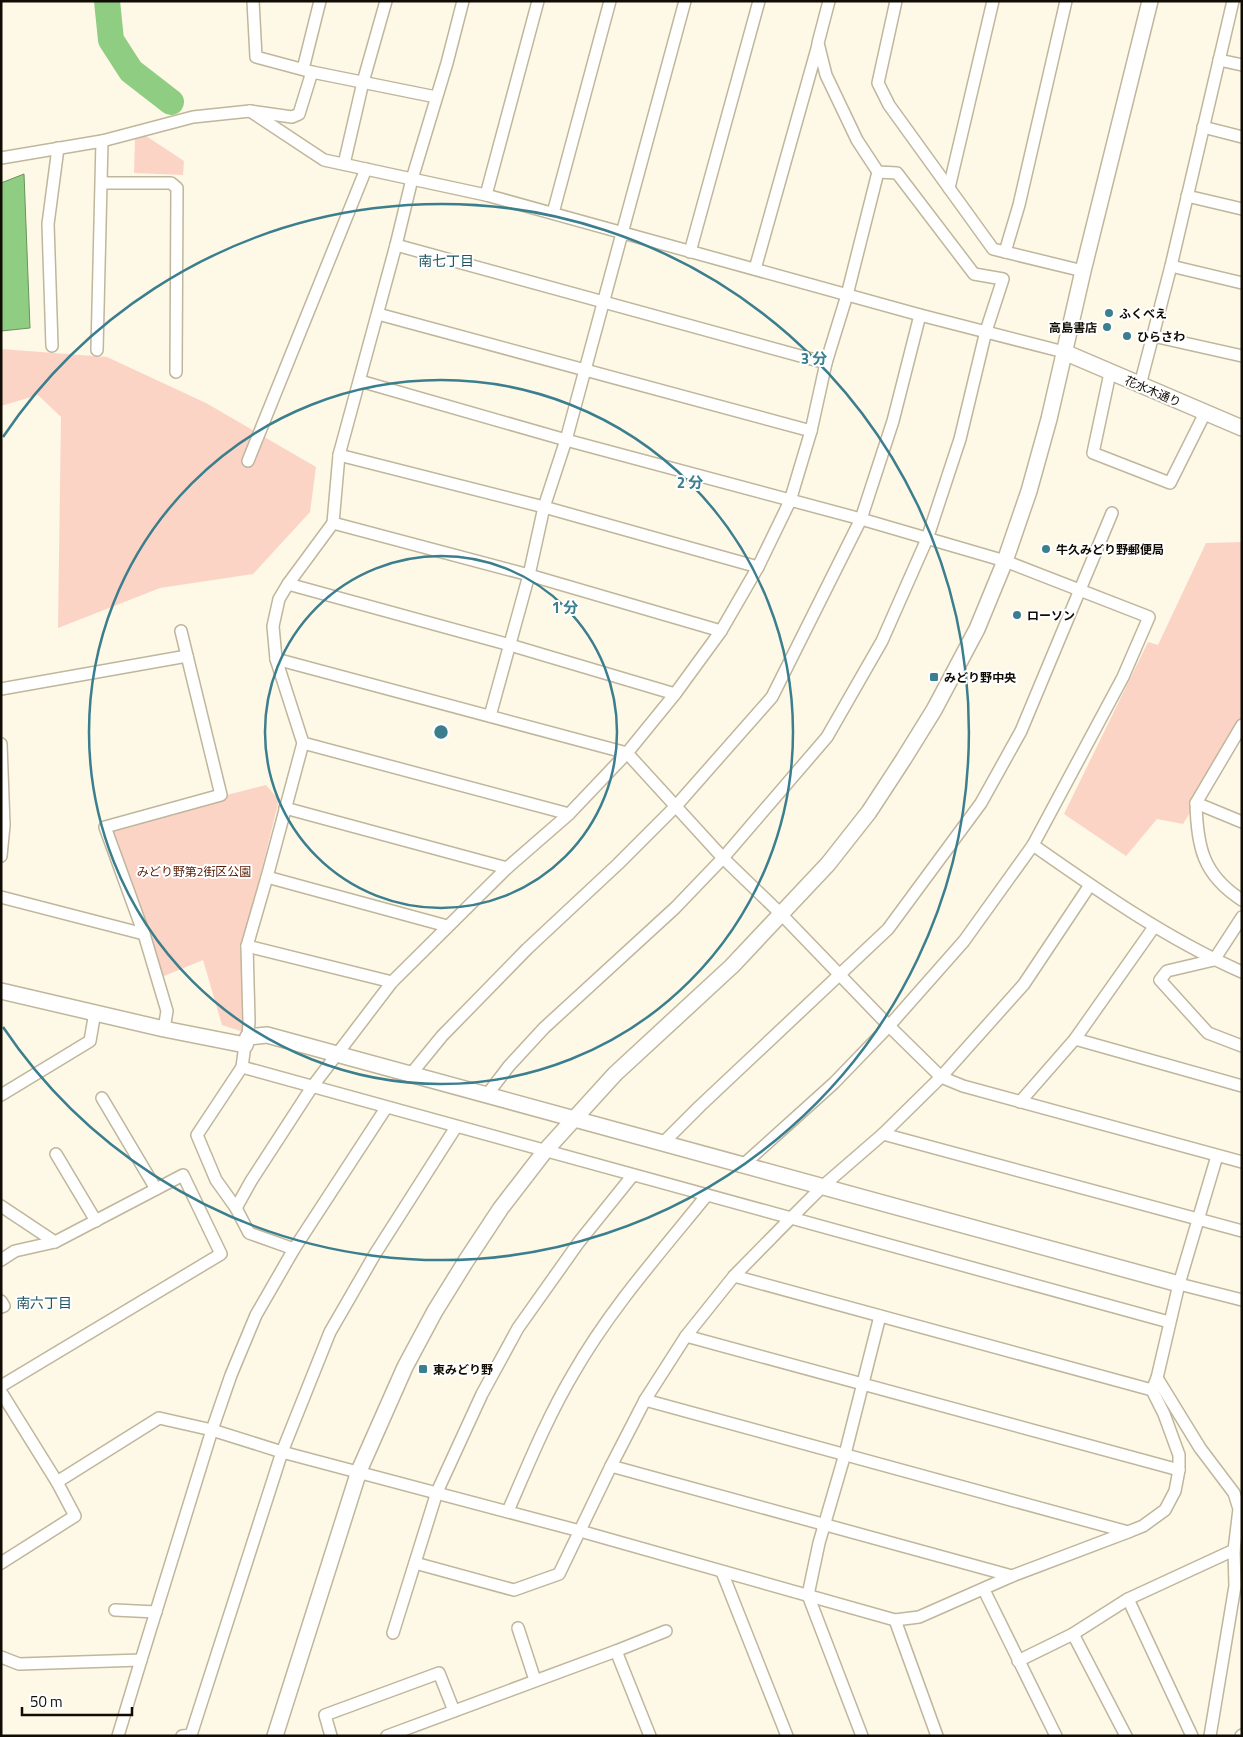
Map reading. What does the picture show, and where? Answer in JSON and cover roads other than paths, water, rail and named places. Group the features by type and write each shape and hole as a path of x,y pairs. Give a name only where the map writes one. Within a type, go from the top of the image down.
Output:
{"street":[{"path":"253,1 256,57 436,97"},
{"path":"1,158 102,141 193,117 250,111 292,117 299,114 320,1"},
{"path":"344,164 363,82 386,1"},
{"path":"294,1249 249,1233 236,1208 216,1180 197,1135 242,1067 249,1021 247,946 303,742 276,659 273,626 279,599 333,523 339,455 378,314 412,179 447,63 463,1"},
{"path":"486,195 538,1"},
{"path":"553,213 610,1"},
{"path":"490,716 529,575 544,506 566,440 685,1"},
{"path":"690,252 759,1"},
{"path":"755,269 829,1"},
{"path":"896,1 878,83 889,105 993,249 1083,271"},
{"path":"949,188 993,1"},
{"path":"1005,252 1019,204 1066,1"},
{"path":"275,1736 359,1471 405,1367 435,1311 466,1261 501,1208 545,1151 615,1074 732,966 782,915 858,827 904,760 934,710 977,629 1006,561 1029,492 1049,419 1083,271 1150,1"},
{"path":"1140,385 1171,266 1234,1"},
{"path":"236,1208 251,1181 312,1087 392,982 506,868 569,814 627,753 675,694 722,631 758,567 790,501 811,431 826,363 847,294 878,172 856,140 826,75 818,43"},
{"path":"1220,60 1242,65"},
{"path":"250,111 324,160 486,195 920,315 1064,352"},
{"path":"1203,127 1242,137"},
{"path":"96,350 102,141"},
{"path":"52,346 48,224 58,148"},
{"path":"248,461 366,169"},
{"path":"486,1096 509,1066 544,1028 675,908 723,858 827,737 882,641 927,538 960,439 986,331 1003,279 974,274 897,173 878,172"},
{"path":"102,183 171,183 177,188 176,372"},
{"path":"1187,196 1242,209"},
{"path":"396,245 826,363"},
{"path":"1171,266 1242,283"},
{"path":"378,314 811,431"},
{"path":"411,1074 442,1036 527,949 618,864 676,806 772,697 861,519 893,421 920,315"},
{"path":"1153,336 1242,356"},
{"name":"花水木通り","path":"1064,352 1242,428"},
{"path":"1110,372 1093,453 1170,483 1205,413"},
{"path":"360,381 566,440 861,519 1006,561 1149,617 1123,676 1033,845 964,941 889,1026 834,1083 743,1165"},
{"path":"339,455 544,506 758,567"},
{"path":"663,1143 888,929 981,803 1021,731 1112,513"},
{"path":"333,523 529,575 722,631"},
{"path":"288,584 510,645 675,694"},
{"path":"164,1029 167,1011 144,934 105,827 221,795 181,631"},
{"path":"1,690 187,656"},
{"path":"276,659 627,753 723,858 782,915 941,1077 963,1086 1242,1162"},
{"path":"1242,725 1237,744 1196,803 1196,828 1205,863 1228,891 1242,900"},
{"path":"303,742 569,814"},
{"path":"1,744 4,825 1,856"},
{"path":"1196,803 1242,822"},
{"path":"285,808 506,868"},
{"path":"1033,845 1090,885 1154,926 1214,960 1242,972"},
{"path":"267,877 447,926"},
{"path":"415,1563 514,1590 559,1574 644,1400 686,1336 734,1276 790,1218 823,1186 883,1134 941,1077 1024,984 1090,885"},
{"path":"1,897 144,934"},
{"path":"1242,917 1214,960 1168,971 1160,980 1208,1033 1242,1046"},
{"path":"1020,1102 1075,1039 1154,926"},
{"path":"247,946 392,982"},
{"path":"1,991 164,1029 246,1041 267,1035 1242,1300"},
{"path":"1,1095 90,1041 95,1012"},
{"path":"1075,1039 1242,1086"},
{"path":"242,1067 1169,1322"},
{"path":"102,1098 156,1189"},
{"path":"118,1736 212,1430 231,1375 256,1315 294,1249 386,1108"},
{"path":"182,1736 191,1735 282,1452 330,1332 375,1254 456,1127"},
{"path":"883,1134 1242,1231"},
{"path":"56,1154 96,1221"},
{"path":"1152,1390 1157,1378 1179,1284 1217,1156"},
{"path":"1,1260 15,1252 55,1242 183,1175 221,1254 1,1386"},
{"path":"394,1633 437,1492 482,1394 518,1328 579,1242 633,1175"},
{"path":"508,1511 537,1442 573,1373 645,1268 708,1195"},
{"path":"1,1206 55,1242"},
{"path":"57,1482 159,1418 212,1430 282,1452 580,1530 895,1620 919,1617 984,1590 1012,1576 1143,1526 1166,1510 1175,1491 1179,1470 1178,1455 1164,1414 1152,1390 734,1276"},
{"path":"1,1301 4,1306 1,1308"},
{"path":"862,1736 808,1595 824,1525 845,1454 880,1316"},
{"path":"686,1336 1179,1470"},
{"path":"1157,1378 1200,1448 1238,1494 1240,1519 1234,1550 1235,1586 1210,1736"},
{"path":"1,1392 57,1482 75,1516 1,1563"},
{"path":"644,1400 1128,1532"},
{"path":"611,1466 1012,1576"},
{"path":"1018,1661 1073,1634 1128,1599 1234,1550"},
{"path":"722,1572 787,1736"},
{"path":"984,1590 1056,1736"},
{"path":"1128,1599 1192,1736"},
{"path":"115,1610 156,1612"},
{"path":"895,1620 937,1736"},
{"path":"518,1628 536,1680"},
{"path":"387,1736 666,1631"},
{"path":"1073,1634 1126,1736"},
{"path":"616,1651 650,1736"},
{"path":"1,1656 19,1664 141,1660"},
{"path":"331,1736 325,1715 439,1673 454,1711"}],"waterway":[{"path":"107,1 111,40 131,71 171,102"}],"place":[{"name":"ふくべえ","path":"1109,313"},
{"name":"高島書店","path":"1107,327"},
{"name":"ひらさわ","path":"1127,336"},
{"name":"牛久みどり野郵便局","path":"1046,549"},
{"name":"ローソン","path":"1017,615"},
{"name":"みどり野中央","path":"934,677"},
{"name":"東みどり野","path":"423,1369"}],"district":[{"name":"南七丁目","path":"446,260"},
{"name":"南六丁目","path":"44,1302"}],"park label":[{"name":"みどり野第2街区公園","path":"194,871"}]}
